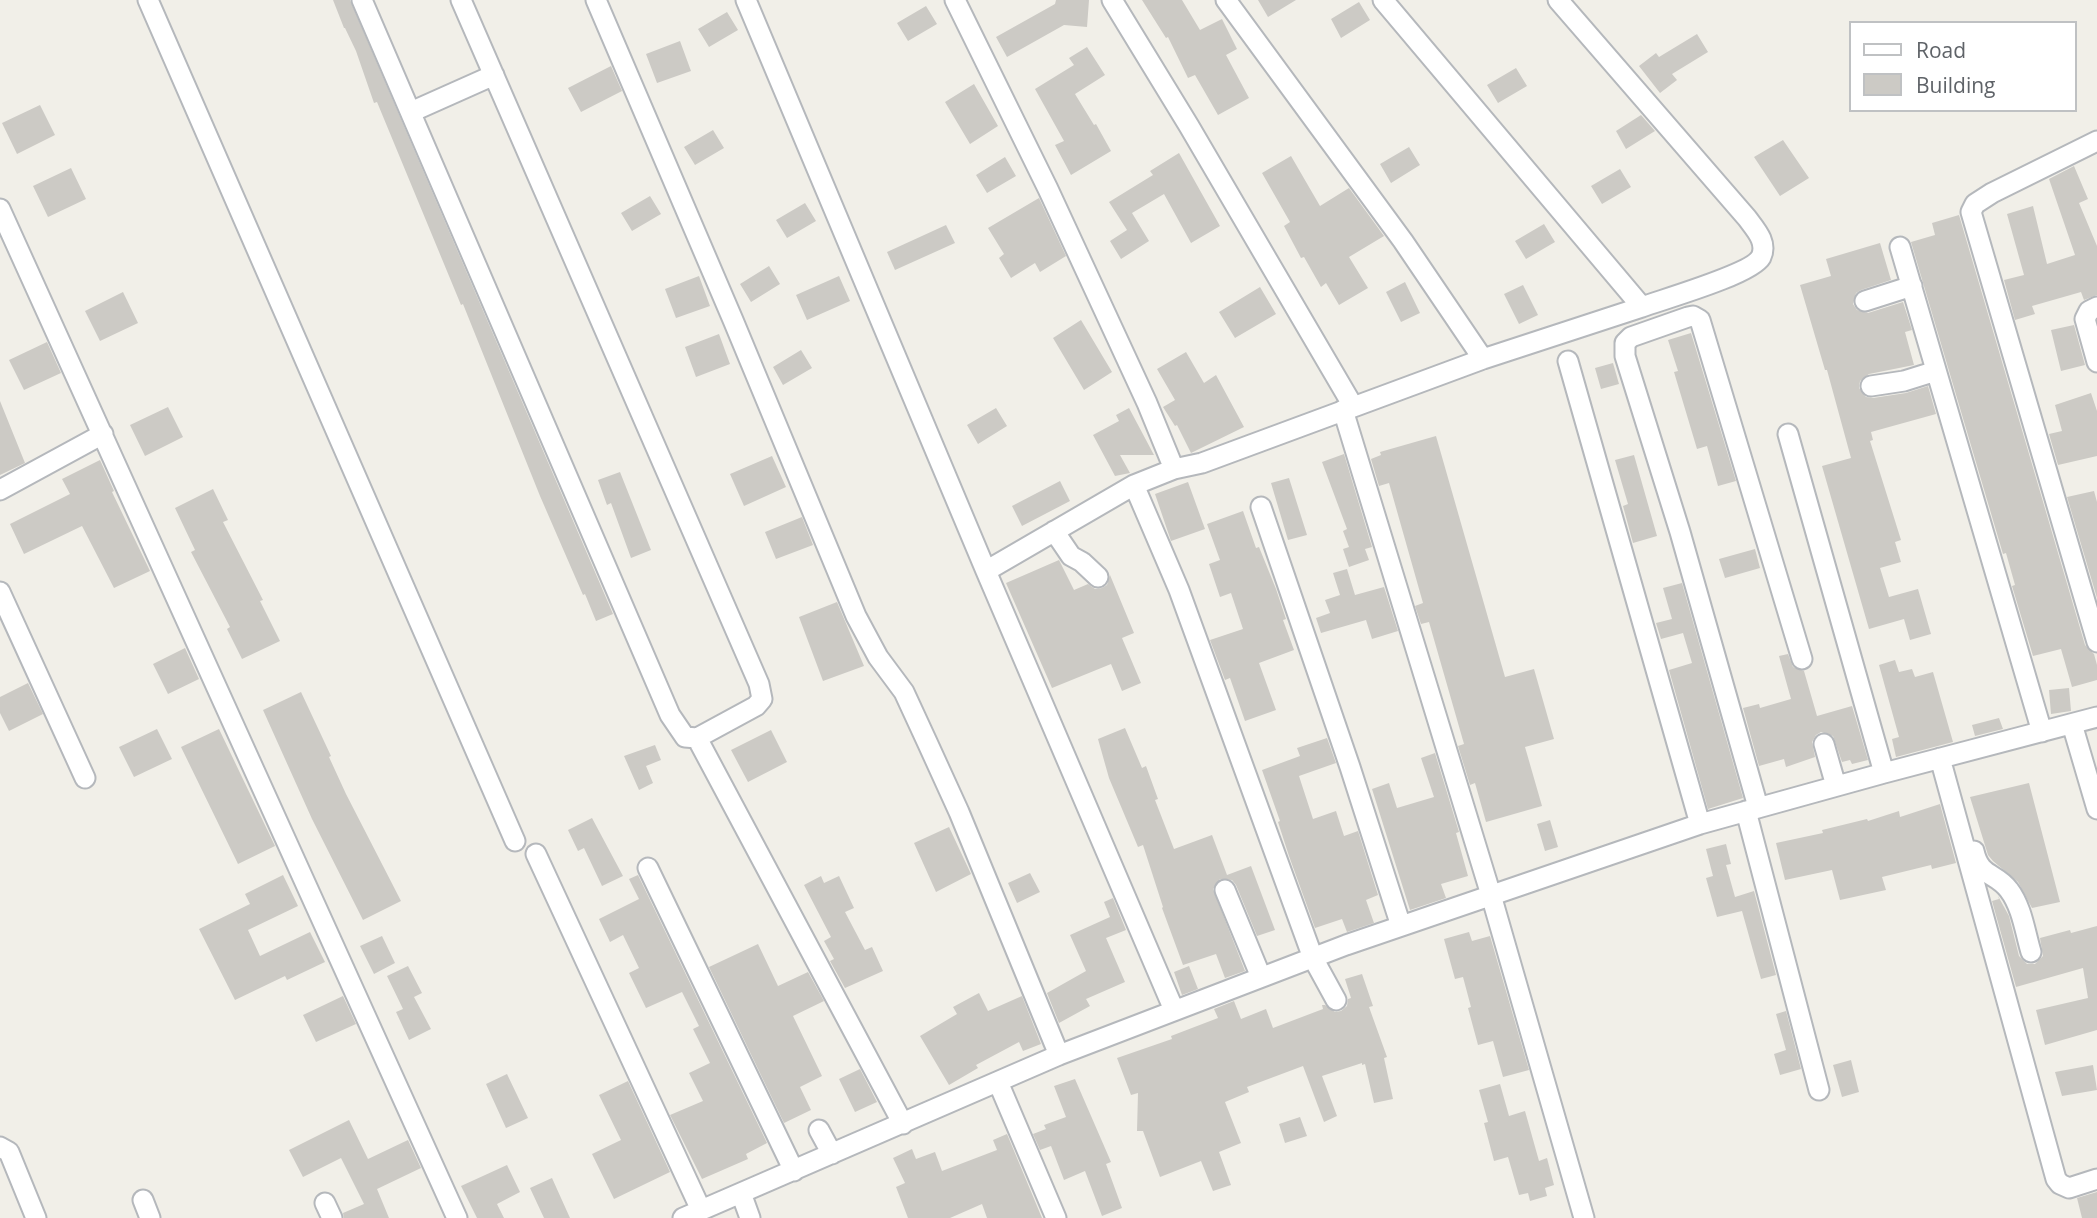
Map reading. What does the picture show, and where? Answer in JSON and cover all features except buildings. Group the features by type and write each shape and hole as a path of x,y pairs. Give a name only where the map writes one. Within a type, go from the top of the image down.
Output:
{"street":[{"path":"148,0 516,841"},
{"path":"362,0 670,715 685,737 697,738 756,706 762,699 759,684 461,0"},
{"path":"596,0 856,616 878,657 904,692 959,811 1059,1055"},
{"path":"746,0 1174,1010"},
{"path":"955,0 1048,190 1147,403 1174,468"},
{"path":"1112,0 1196,137 1348,408 1584,1218"},
{"path":"1226,0 1396,230 1483,359"},
{"path":"1383,0 1642,307"},
{"path":"986,571 1134,485 1174,468 1202,463 1483,359 1642,307 1741,271 1760,258 1763,247 1760,235 1747,218 1558,0"},
{"path":"411,113 494,75"},
{"path":"2097,141 1992,193 1975,204 1971,212 2097,642"},
{"path":"0,209 457,1218"},
{"path":"1900,247 2042,732"},
{"path":"1865,301 1912,286"},
{"path":"2097,307 2089,311 2085,319 2097,362"},
{"path":"1802,659 1700,320 1693,316 1688,317 1631,337 1625,343 1625,356 1683,544 1752,809 1819,1090"},
{"path":"1568,361 1700,824"},
{"path":"1871,386 1905,381 1936,371"},
{"path":"0,490 103,434"},
{"path":"1788,434 1884,773"},
{"path":"1134,485 1179,590 1312,958 1336,1000"},
{"path":"1261,507 1346,754 1401,926"},
{"path":"1054,531 1070,556 1082,562 1098,577"},
{"path":"0,592 85,778"},
{"path":"536,854 692,1214 1059,1055 1401,926 1700,824 2097,717"},
{"path":"2072,724 2097,809"},
{"path":"697,738 903,1124"},
{"path":"1824,744 1836,786"},
{"path":"1946,756 1978,864 1982,871 2001,882 2012,894 2031,952"},
{"path":"1946,756 2056,1179 2069,1188 2097,1179"},
{"path":"648,868 794,1171"},
{"path":"1225,890 1261,977"},
{"path":"998,1082 1056,1218"},
{"path":"818,1130 832,1154"},
{"path":"0,1147 9,1152 36,1218"},
{"path":"741,1193 750,1218"}]}
